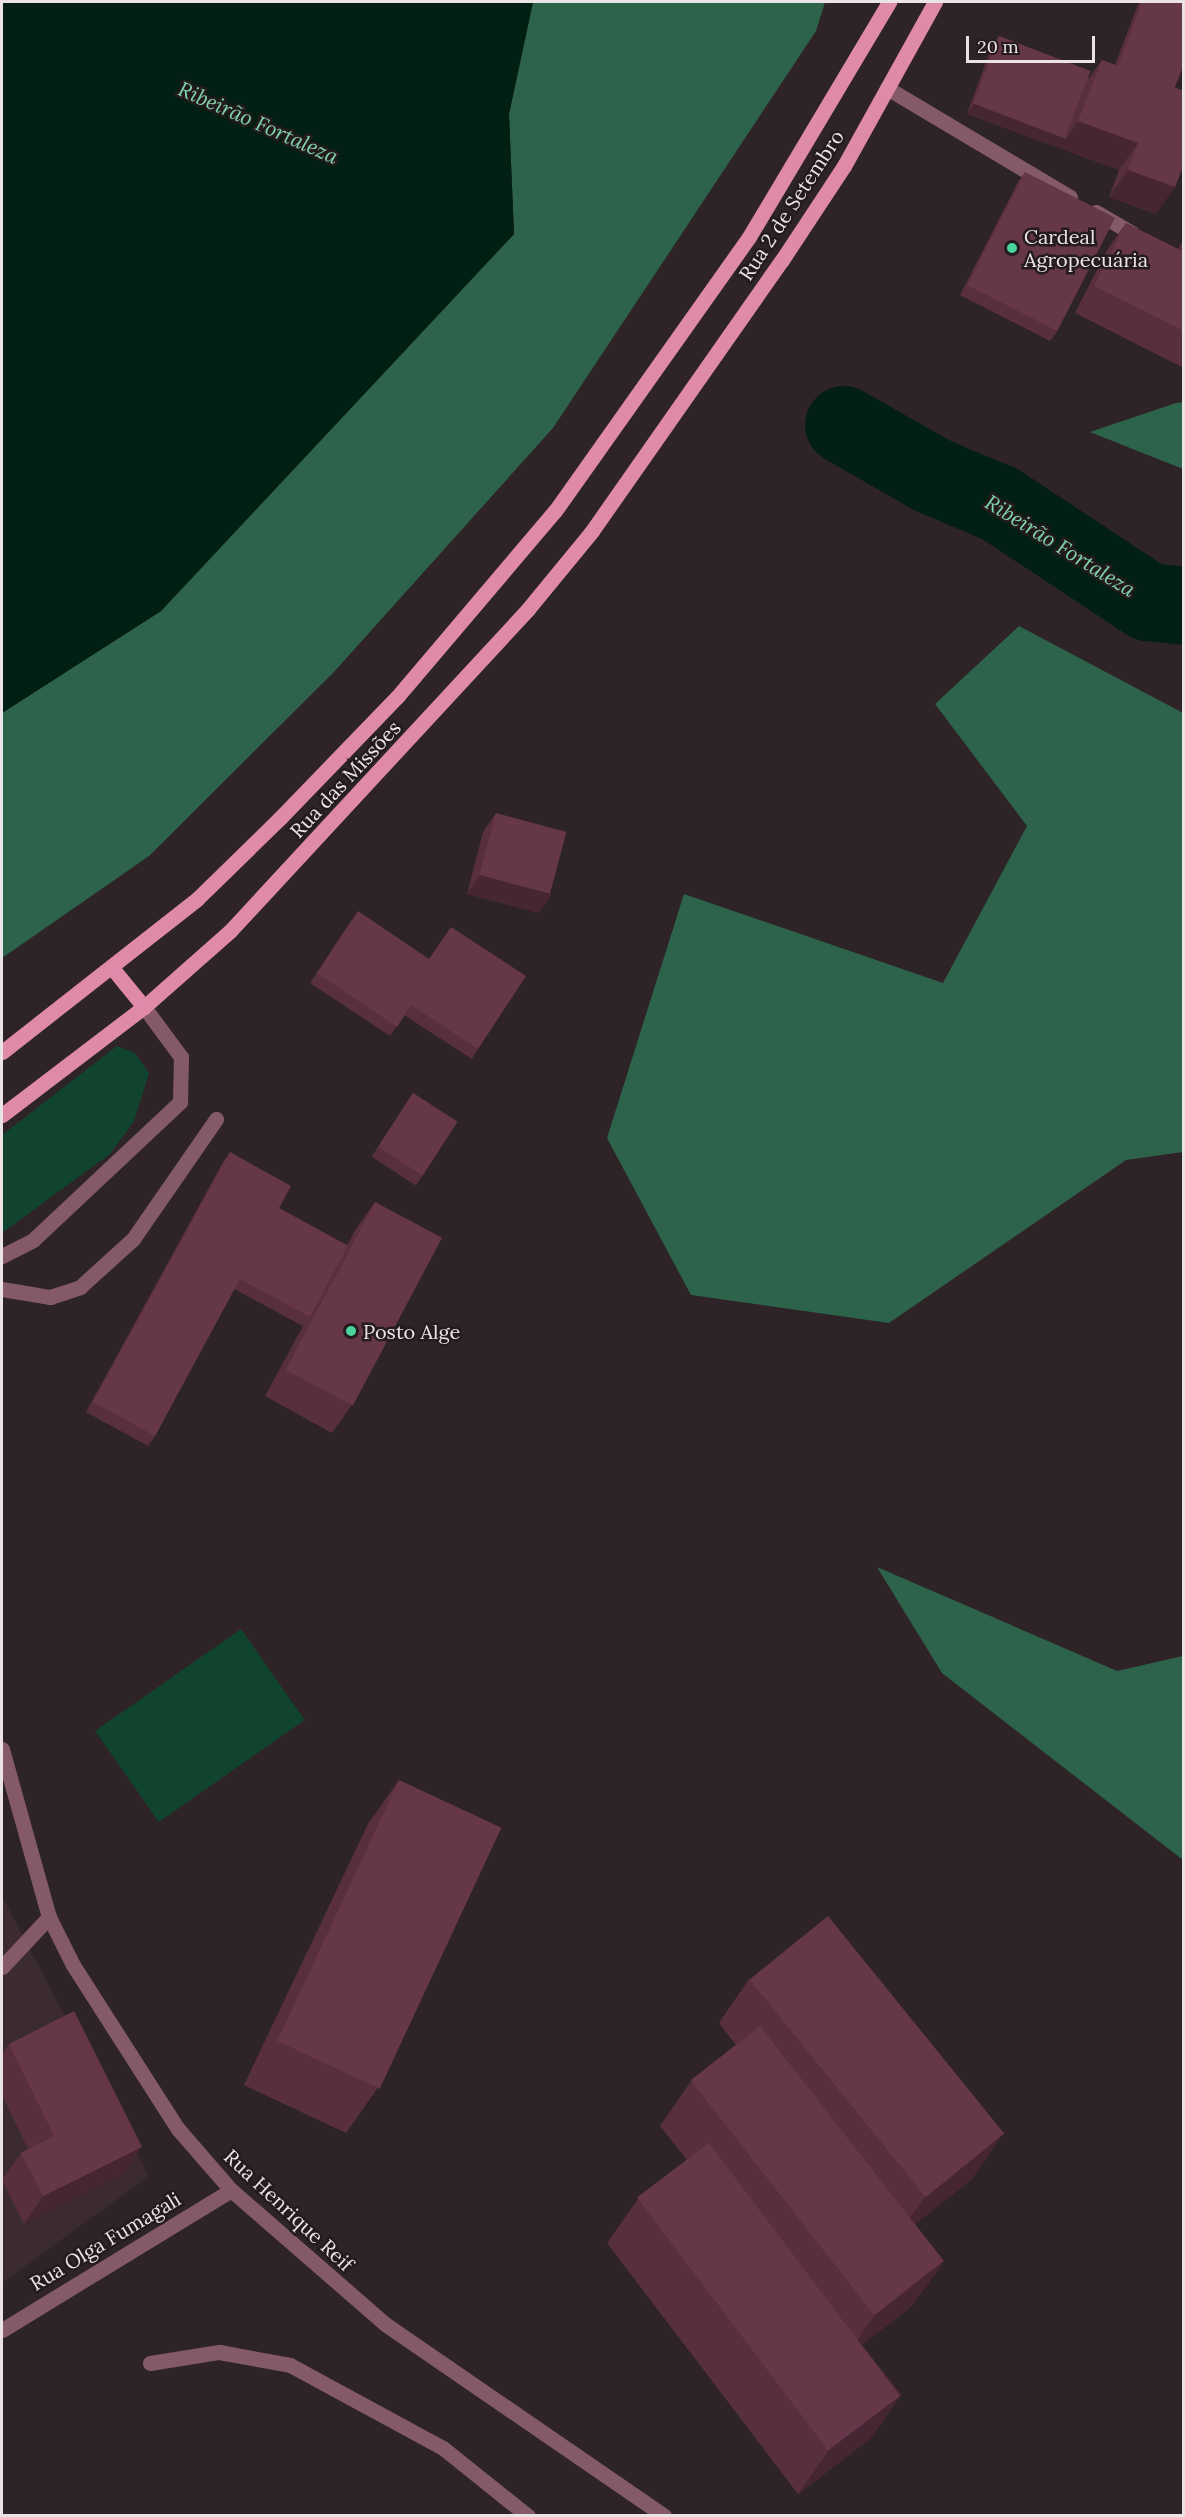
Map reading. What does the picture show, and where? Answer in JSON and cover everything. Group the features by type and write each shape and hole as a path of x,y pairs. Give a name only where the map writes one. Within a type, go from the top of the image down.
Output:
{"main road":[{"name":"Rua 2 de Setembro","path":"637,400 807,147 889,2"},
{"name":"Rua 2 de Setembro","path":"669,423 844,166 935,2"},
{"name":"Rua das Missões","path":"2,1052 113,969 197,898 397,697 555,511 637,400"},
{"name":"Rua das Missões","path":"2,1115 144,1007 230,931 436,713 592,531 669,423"},
{"path":"113,969 144,1007"}],"street":[{"path":"887,88 1132,233"},
{"path":"2,1256 33,1240 180,1102 181,1057 144,1007"},
{"path":"2,1289 50,1297 80,1287 133,1239 216,1119"},
{"name":"Rua Henrique Reif","path":"2,1749 49,1917 73,1965 178,2129 231,2190 385,2324 664,2516"},
{"path":"2,1967 49,1917"},
{"name":"Rua Olga Fumagali","path":"2,2330 231,2190"},
{"path":"150,2363 219,2352 290,2366 443,2448 528,2516"}],"shaded area":[{"path":"117,1046 135,1053 149,1073 134,1121 110,1154 2,1233 2,1135"},
{"path":"241,1629 305,1720 159,1822 95,1731"},
{"path":"2,1896 149,2176 2,2283"}],"green space":[{"path":"533,2 825,2 816,31 553,428 333,673 149,856 2,958 2,713 161,611 514,234 509,114"},
{"path":"1183,402 1183,469 1090,432 1176,403"},
{"path":"1019,626 1183,713 1183,1152 1126,1160 889,1323 691,1295 607,1138 684,894 943,983 1027,826 935,704"},
{"path":"877,1567 1117,1671 1183,1656 1183,1860 942,1673"}],"water":[{"path":"2,2 533,2 509,114 514,234 161,611 2,713"}],"building":[{"path":"1142,2 1184,3 1184,64 1175,87 1118,66"},
{"path":"999,36 1090,71 1065,138 973,103"},
{"path":"1102,60 1184,91 1184,164 1175,187 1128,170 1138,143 1078,121"},
{"path":"1025,172 1115,218 1057,331 967,285"},
{"path":"1126,223 1184,252 1184,331 1094,286"},
{"path":"496,813 567,832 550,894 479,875"},
{"path":"358,911 429,959 451,927 526,976 478,1049 411,1005 397,1027 317,973"},
{"path":"413,1093 457,1122 423,1176 378,1147"},
{"path":"230,1152 291,1186 279,1208 348,1246 310,1317 240,1279 155,1436 93,1402"},
{"path":"375,1202 442,1238 353,1405 286,1370"},
{"path":"399,1780 501,1828 380,2089 277,2041"},
{"path":"828,1916 1004,2134 926,2197 750,1980"},
{"path":"74,2011 142,2147 43,2196 21,2153 54,2136 9,2044"},
{"path":"760,2026 943,2261 874,2315 691,2080"},
{"path":"709,2143 900,2396 828,2450 637,2197"}],"waterway":[{"name":"Ribeirão Fortaleza","path":"844,425 933,476 1000,504 1148,602 1184,606"}],"place":[{"name":"Cardeal Agropecuária","path":"1012,248"},
{"name":"Posto Alge","path":"351,1331"}]}
